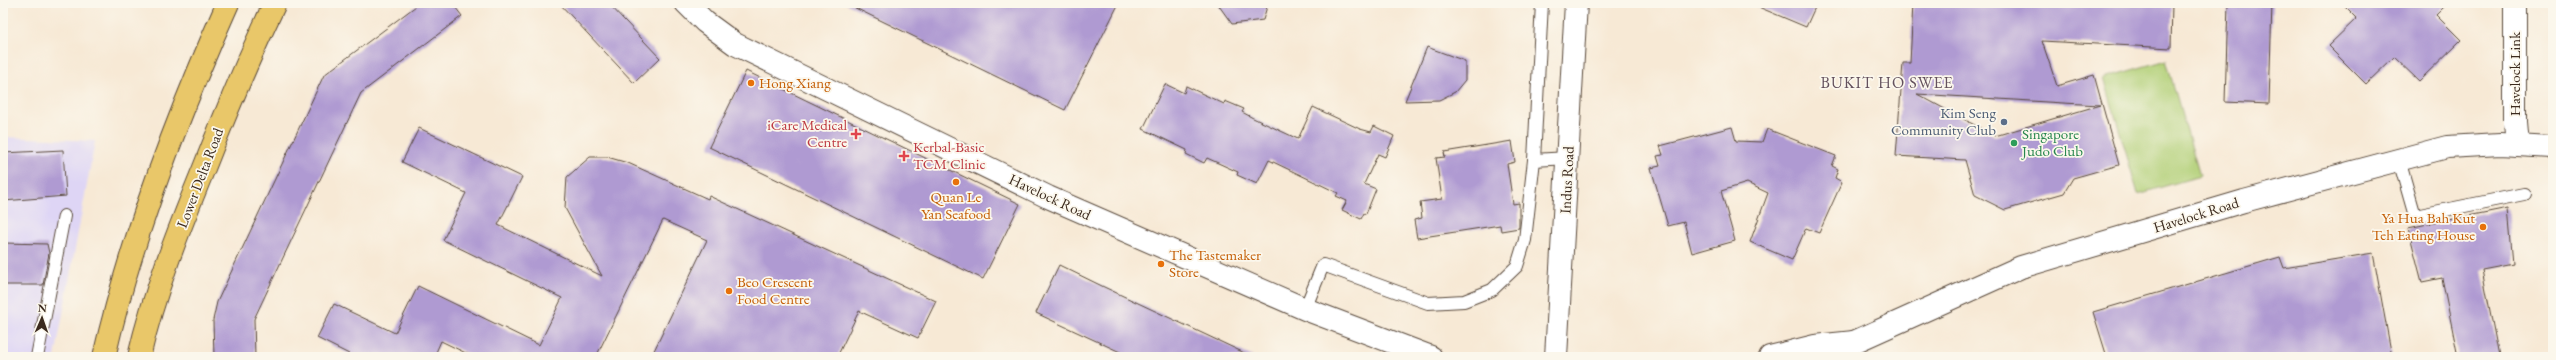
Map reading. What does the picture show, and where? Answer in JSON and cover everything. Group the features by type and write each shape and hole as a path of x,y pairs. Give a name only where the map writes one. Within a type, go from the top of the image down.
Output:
{"main road":[{"path":"104,357 116,303 171,135 228,3"},
{"name":"Lower Delta Road","path":"139,357 149,311 192,196 246,62 275,3"}],"street":[{"name":"Havelock Road","path":"686,3 705,22 735,44 1048,197 1305,309 1431,357"},
{"name":"Indus Road","path":"1556,357 1576,3"},
{"name":"Havelock Link","path":"2514,3 2515,123 2517,145"},
{"name":"Havelock Road","path":"1770,357 1815,346 1854,342 2021,267 2244,201 2447,147 2517,145 2553,147"},
{"name":"Havelock Road","path":"1838,357 1854,342"}],"lane":[{"path":"1305,309 1323,265 1428,303 1464,301 1492,290 1517,266 1525,240 1534,160 1542,3"},
{"path":"1534,160 1568,158"},
{"path":"2399,160 2415,216 2524,194"},
{"path":"37,357 64,216"}],"shaded area":[{"path":"3,137 95,141 55,357 3,357"}],"green space":[{"path":"2166,60 2200,176 2138,194 2104,78"}],"building":[{"path":"420,3 452,3 462,16 361,93 254,319 255,357 214,357 213,320 217,302 324,75"},
{"path":"559,3 608,3 660,58 634,83"},
{"path":"845,3 1119,3 1065,110"},
{"path":"1217,3 1268,3 1263,20 1232,24"},
{"path":"1749,3 1817,3 1806,27"},
{"path":"1913,3 2172,3 2171,48 2042,41 2057,86 2094,75 2119,165 2073,178 2064,193 2005,210 1975,195 1965,160 1896,156 1903,63 1910,63","holes":["1917,94 2100,105 1995,136"]},
{"path":"2228,3 2272,3 2269,104 2225,102"},
{"path":"2342,3 2448,3 2436,15 2461,40 2419,81 2394,57 2366,84 2328,46 2357,18"},
{"path":"1427,47 1465,61 1465,80 1455,92 1439,100 1405,101"},
{"path":"746,71 1020,204 983,279 709,147"},
{"path":"1165,84 1184,93 1186,86 1224,104 1225,101 1244,109 1242,112 1253,118 1298,139 1313,107 1360,129 1371,132 1374,126 1394,136 1385,157 1378,154 1364,184 1376,189 1366,214 1364,213 1361,219 1342,210 1347,201 1336,196 1338,193 1269,160 1257,184 1237,175 1238,172 1207,158 1204,163 1186,154 1187,150 1143,129"},
{"path":"1732,127 1736,141 1762,142 1767,129 1836,156 1832,166 1838,169 1835,178 1842,182 1819,233 1806,228 1792,260 1750,242 1768,193 1747,183 1721,191 1735,241 1692,253 1684,222 1668,226 1651,168 1660,166 1657,156 1663,155 1660,146"},
{"path":"419,128 522,177 498,225 602,276 565,208 567,177 590,157 607,157 628,163 708,199 709,196 936,301 918,338 859,311 837,357 651,357 707,240 663,220 596,357 474,357 441,341 434,357 355,357 317,338 334,304 395,333 418,286 539,345 562,298 443,240 466,193 402,162"},
{"path":"1512,141 1515,162 1507,164 1513,204 1519,203 1519,228 1501,231 1500,225 1417,238 1414,220 1422,218 1420,202 1442,199 1436,158 1445,157 1444,152"},
{"path":"63,150 66,196 3,201 3,153"},
{"path":"2508,208 2513,264 2482,270 2499,357 2458,357 2442,278 2422,282 2408,228"},
{"path":"3,243 47,244 49,253 43,285 3,285"},
{"path":"2373,253 2392,357 2107,357 2093,312 2280,257 2284,268"},
{"path":"1059,265 1253,357 1131,357 1036,313"}],"place":[{"name":"Hong Xiang","path":"751,83"},
{"name":"Kim Seng Community Club","path":"2004,122"},
{"name":"iCare Medical Centre","path":"856,134"},
{"name":"Singapore Judo Club","path":"2014,143"},
{"name":"Kerbal-Basic TCM Clinic","path":"904,156"},
{"name":"Quan Le Yan Seafood","path":"956,182"},
{"name":"Ya Hua Bah Kut Teh Eating House","path":"2483,227"},
{"name":"The Tastemaker Store","path":"1161,264"},
{"name":"Beo Crescent Food Centre","path":"729,291"}],"district":[{"name":"BUKIT HO SWEE","path":"1887,82"}]}
